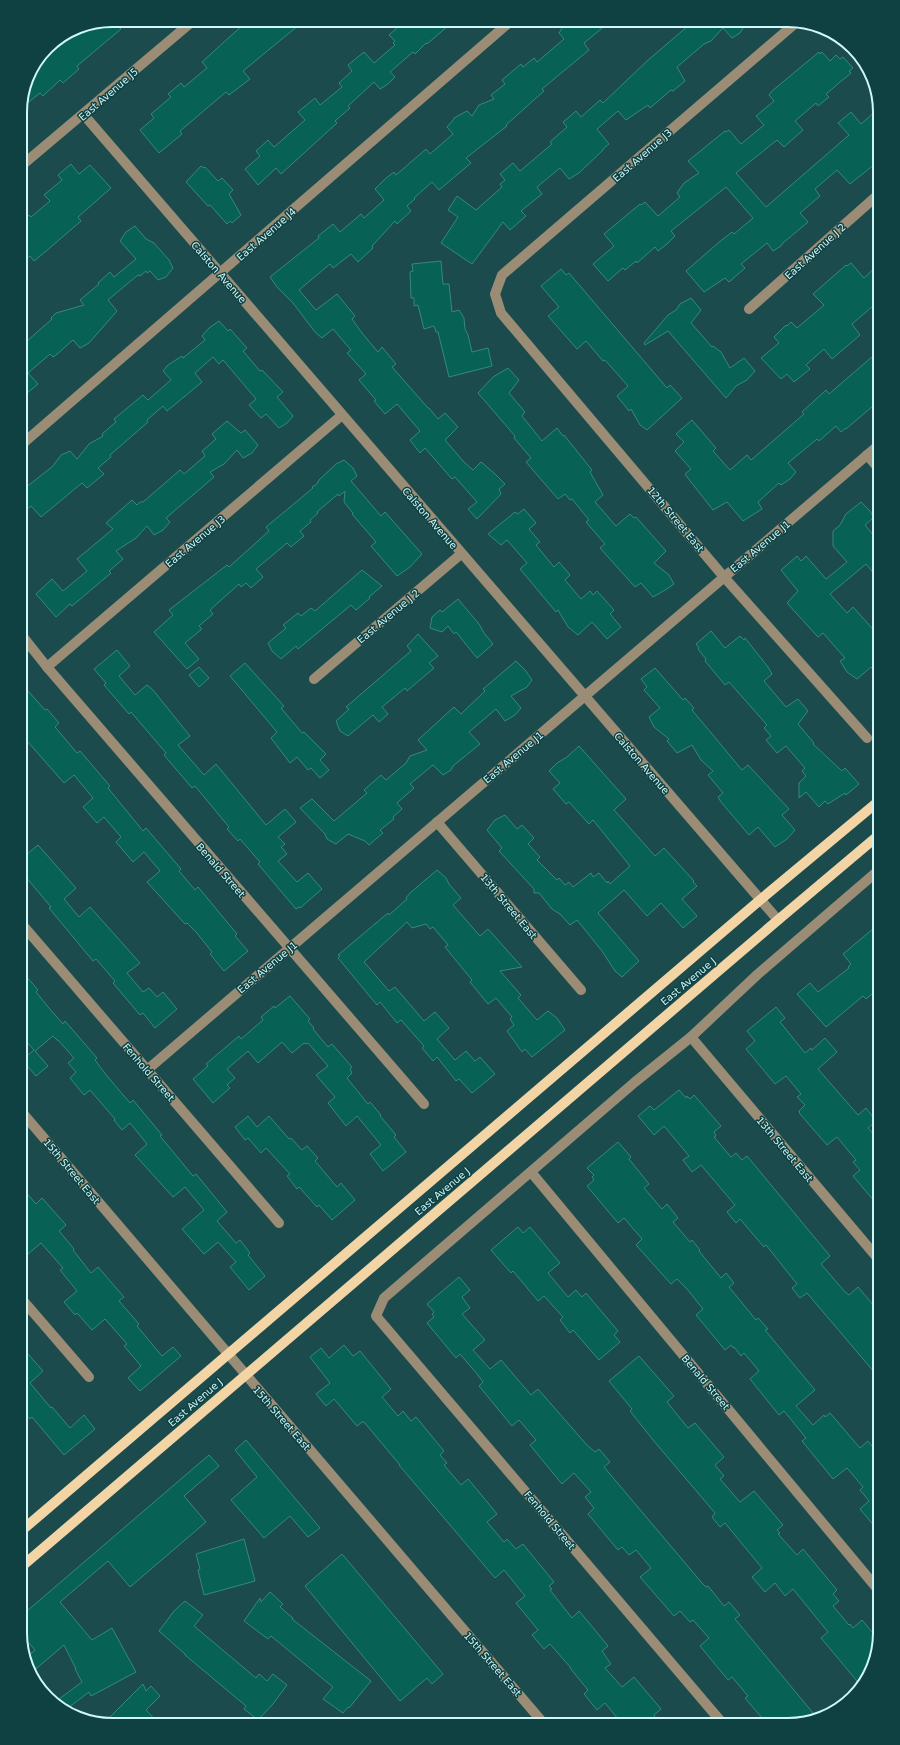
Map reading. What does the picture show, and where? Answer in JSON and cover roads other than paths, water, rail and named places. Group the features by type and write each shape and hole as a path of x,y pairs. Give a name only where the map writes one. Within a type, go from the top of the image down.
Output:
{"main road":[{"name":"East Avenue J","path":"27,1526 760,900 873,806"},
{"name":"East Avenue J","path":"27,1562 873,840"}],"street":[{"name":"East Avenue J5","path":"27,161 84,115 186,27"},
{"name":"East Avenue J4","path":"27,440 504,27"},
{"name":"East Avenue J3","path":"495,294 502,275 791,27"},
{"name":"Calston Avenue","path":"84,115 778,920"},
{"name":"East Avenue J 2","path":"749,309 873,199"},
{"name":"12th Street East","path":"495,294 501,313 724,576 867,738"},
{"name":"East Avenue J3","path":"47,667 342,415"},
{"name":"East Avenue J1","path":"147,1070 873,450"},
{"path":"867,455 873,462"},
{"name":"East Avenue J 2","path":"314,679 461,554"},
{"name":"Benald Street","path":"27,643 289,949 424,1104"},
{"name":"13th Street East","path":"437,822 581,990"},
{"path":"531,1172 635,1082 691,1038 758,974 873,875"},
{"name":"Fenhold Street","path":"27,930 279,1223"},
{"name":"13th Street East","path":"691,1038 873,1253"},
{"name":"15th Street East","path":"27,1118 539,1718"},
{"name":"Benald Street","path":"531,1172 873,1584"},
{"name":"Fenhold Street","path":"531,1172 384,1298 376,1316 718,1718"},
{"path":"27,1304 89,1377"}]}
